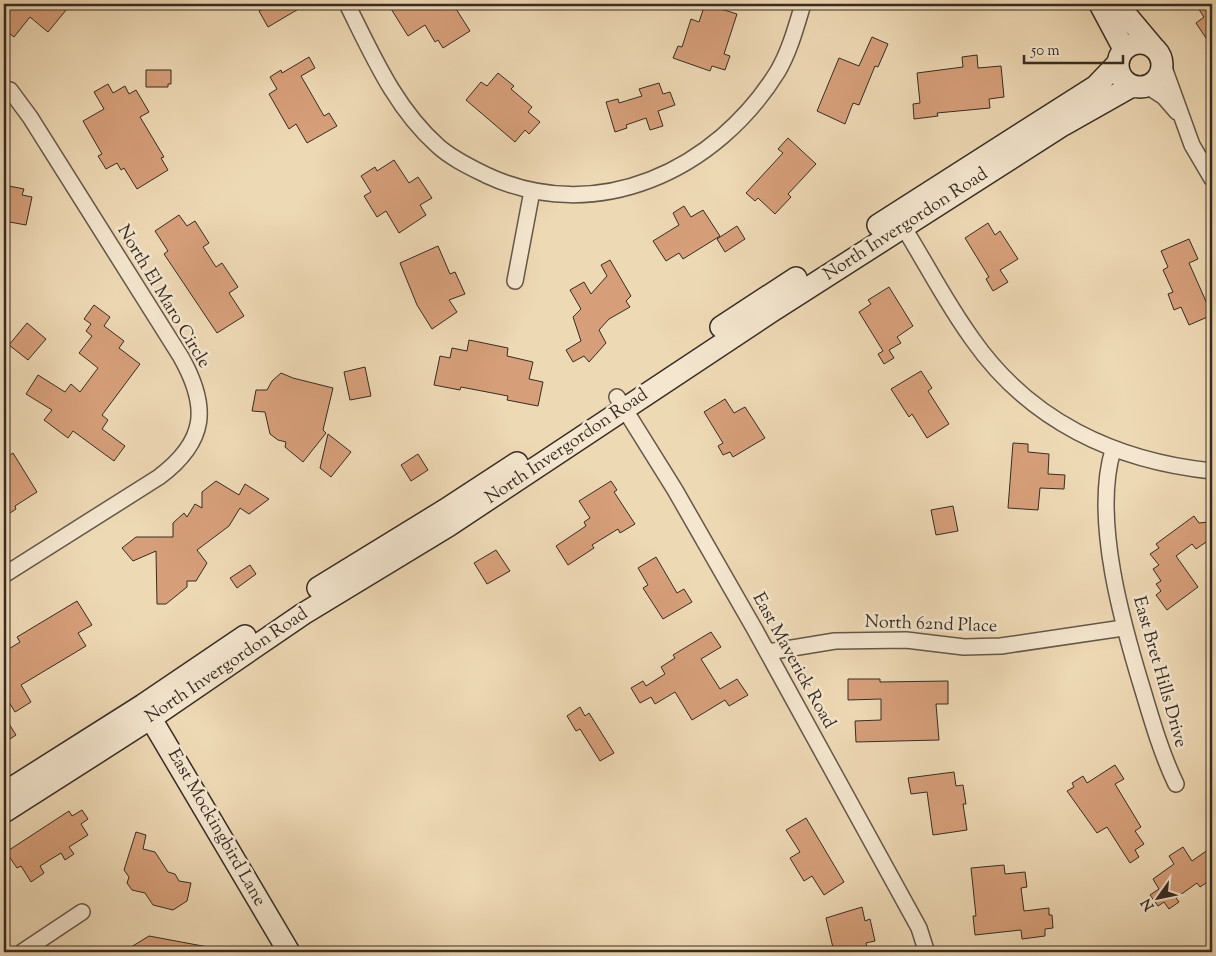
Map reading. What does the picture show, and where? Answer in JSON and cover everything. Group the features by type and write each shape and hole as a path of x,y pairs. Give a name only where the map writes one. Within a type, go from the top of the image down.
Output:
{"street":[{"path":"347,4 397,100 439,147 476,170 509,185 532,191 578,194 627,188 682,166 709,148 736,125 778,70 793,40 803,4"},
{"path":"1116,9 1158,55 1173,87 1180,115 1192,145 1212,179"},
{"path":"1116,9 1121,56 1121,77 1164,97 1180,115"},
{"path":"1121,56 1129,45 1142,43 1158,55"},
{"name":"North Invergordon Road","path":"4,812 296,602 621,403 765,298 1063,125 1159,77 1158,55"},
{"name":"North Invergordon Road","path":"899,220 1096,86 1121,56"},
{"name":"North El Maro Circle","path":"4,93 10,90 30,117 180,355 193,379 200,406 194,442 179,462 160,477 4,575"},
{"path":"515,281 532,191"},
{"path":"899,220 972,340 1004,378 1059,422 1113,450 1178,468 1212,471"},
{"name":"East Maverick Road","path":"621,403 675,490 768,652 919,928 926,950"},
{"name":"East Bret Hills Drive","path":"1113,450 1106,484 1106,503 1111,558 1123,628 1164,759 1176,784"},
{"name":"North 62nd Place","path":"768,652 835,641 906,640 964,647 1001,646 1123,628"},
{"name":"North Invergordon Road","path":"4,793 147,711"},
{"name":"East Mockingbird Lane","path":"147,711 289,952"},
{"path":"22,952 82,912"}],"building":[{"path":"4,4 71,4 48,32 30,17 14,37 4,29"},
{"path":"260,4 307,4 268,27 259,11 263,9"},
{"path":"388,4 453,4 470,31 443,48 438,40 435,42 425,25 408,36"},
{"path":"705,4 737,14 724,54 730,56 725,70 712,66 710,71 673,58 678,46 682,47 691,19 699,22"},
{"path":"1204,4 1209,4 1212,9 1212,47 1196,23 1204,17 1198,8"},
{"path":"872,37 888,44 878,67 875,66 859,105 853,103 845,124 817,111 839,58 859,66"},
{"path":"977,55 978,68 1001,66 1004,97 989,99 990,108 937,113 938,116 914,119 913,104 920,103 917,73 963,67 962,57"},
{"path":"309,57 315,68 301,76 324,116 329,113 337,126 307,143 296,124 289,129 269,94 277,89 270,77 281,70 282,73"},
{"path":"146,70 171,70 171,84 168,84 168,87 146,87"},
{"path":"498,73 514,86 511,89 532,107 528,112 540,122 529,134 525,130 515,142 466,100 481,82 487,86"},
{"path":"659,83 663,94 670,92 675,105 658,111 663,126 650,130 646,118 626,125 627,128 615,132 606,102 618,99 619,103 642,96 639,89"},
{"path":"108,84 113,93 125,86 129,94 136,90 149,112 140,117 164,157 161,158 168,170 137,189 124,168 121,170 117,163 106,169 98,156 102,154 83,121 104,109 94,92"},
{"path":"788,138 816,164 788,194 791,197 775,214 758,198 755,201 746,193 783,153 778,149"},
{"path":"394,160 409,183 418,177 432,198 420,205 426,215 399,233 386,211 377,217 364,196 371,192 361,176 375,167 377,171"},
{"path":"4,185 24,189 22,195 32,197 26,225 4,221"},
{"path":"684,206 691,217 703,210 720,236 683,259 679,253 666,261 653,241 679,225 673,213"},
{"path":"179,215 187,226 195,221 209,243 203,247 216,267 222,263 238,287 229,293 244,316 217,333 164,254 168,251 155,231"},
{"path":"988,223 995,235 1000,231 1018,259 1000,270 1008,282 993,291 986,279 989,277 965,238"},
{"path":"737,226 745,239 725,252 717,239"},
{"path":"1189,239 1198,259 1189,263 1212,315 1189,325 1181,307 1174,310 1168,294 1173,292 1163,270 1168,267 1161,251"},
{"path":"438,246 450,274 455,272 465,294 449,300 457,312 432,329 417,305 400,263"},
{"path":"610,260 631,296 626,301 630,307 609,319 599,330 606,343 589,362 584,356 573,362 566,350 581,341 573,317 581,309 570,290 584,282 591,294 607,276 601,265"},
{"path":"889,287 913,326 897,337 901,343 889,350 894,358 884,364 878,354 883,351 859,312 871,304 868,300"},
{"path":"94,305 110,317 104,326 124,341 119,348 140,364 102,415 108,420 102,429 125,446 114,461 73,431 68,438 44,420 52,410 26,394 38,375 65,392 71,384 80,392 98,368 79,353 92,336 86,331 91,324 84,319"},
{"path":"27,323 46,339 28,360 9,345"},
{"path":"469,340 508,348 507,356 533,362 529,379 543,382 538,406 507,400 508,396 461,387 460,390 434,385 440,356 450,358 452,348 467,351"},
{"path":"365,367 371,396 350,400 344,372"},
{"path":"921,371 932,388 928,391 949,424 927,438 912,414 909,417 891,389"},
{"path":"281,373 333,388 323,430 326,433 303,462 285,447 286,442 278,440 270,434 265,412 252,411 256,390 267,390 272,381"},
{"path":"725,399 734,413 745,407 765,438 733,457 730,452 723,455 718,446 723,443 704,412"},
{"path":"328,434 351,452 331,477 320,468"},
{"path":"1013,443 1028,444 1028,452 1049,454 1048,474 1065,475 1064,489 1040,488 1038,510 1008,508"},
{"path":"13,453 37,492 15,506 16,509 4,517 4,459"},
{"path":"418,454 428,470 411,481 401,465"},
{"path":"216,481 239,495 245,484 269,499 249,514 240,508 229,526 197,550 207,563 196,581 187,581 187,587 166,604 157,604 156,551 133,561 122,548 136,537 173,537 173,523 184,513 187,517 195,504 202,508 202,492"},
{"path":"611,481 617,490 614,492 635,524 620,533 618,529 592,545 594,548 568,565 556,546 586,526 584,522 590,518 579,501"},
{"path":"953,506 958,531 936,535 931,510"},
{"path":"1194,516 1199,523 1209,522 1212,538 1196,549 1192,544 1176,556 1198,587 1167,610 1156,595 1161,591 1156,584 1161,581 1153,569 1159,565 1150,554 1159,548 1156,544"},
{"path":"496,550 510,571 487,584 474,563"},
{"path":"656,557 677,593 684,589 692,602 663,619 643,588 648,585 638,568"},
{"path":"250,565 256,574 237,588 230,578"},
{"path":"77,601 92,625 78,633 86,646 21,685 31,702 15,712 4,694 4,652 20,642 17,637"},
{"path":"711,632 721,647 701,659 720,689 737,679 748,695 729,706 725,700 692,720 675,692 655,704 651,697 640,703 631,688 643,681 646,686 665,674 661,667 675,658 673,655"},
{"path":"848,679 880,679 880,682 948,681 948,704 936,704 939,740 856,742 855,721 881,720 881,699 848,700"},
{"path":"580,707 585,716 589,713 614,753 600,761 580,729 576,731 567,716"},
{"path":"4,716 16,735 4,743"},
{"path":"1115,765 1124,779 1115,784 1141,827 1135,831 1144,844 1135,850 1139,857 1130,863 1107,827 1097,833 1067,791 1074,787 1072,783 1083,776 1087,783"},
{"path":"954,772 956,786 963,785 966,804 963,804 967,830 933,835 927,792 911,794 908,778"},
{"path":"82,810 88,819 81,824 88,835 69,847 74,854 65,860 61,853 40,866 44,873 31,882 21,866 17,868 6,852 69,811 72,816"},
{"path":"806,818 844,882 824,895 812,876 804,881 790,858 800,852 786,830"},
{"path":"136,832 146,835 143,849 155,852 168,872 175,874 179,881 191,883 187,901 173,910 153,905 145,893 132,890 127,883 129,877 124,870"},
{"path":"1183,847 1192,861 1212,847 1212,879 1200,887 1197,883 1176,898 1179,902 1169,909 1164,902 1158,906 1150,895 1159,889 1153,879 1174,864 1169,856"},
{"path":"1004,865 1005,874 1025,872 1027,887 1021,888 1024,911 1049,908 1049,915 1052,915 1053,928 1045,929 1045,936 1022,939 1021,930 975,935 973,916 976,916 971,868"},
{"path":"862,907 865,921 870,919 875,941 866,943 868,952 834,952 826,918"},
{"path":"149,936 208,947 208,952 123,952"}]}
